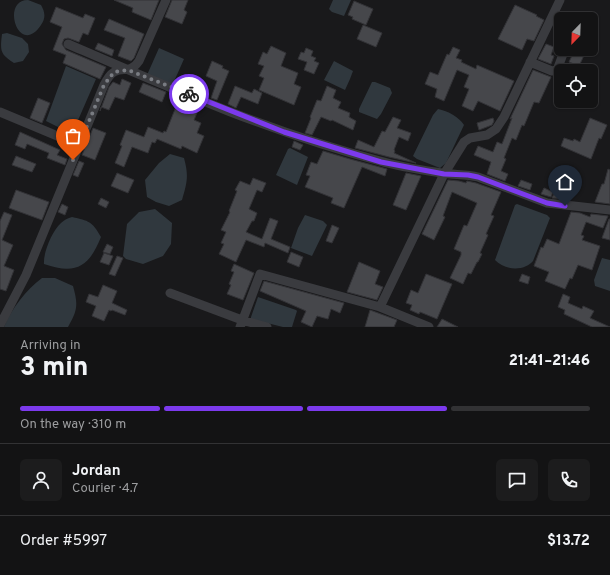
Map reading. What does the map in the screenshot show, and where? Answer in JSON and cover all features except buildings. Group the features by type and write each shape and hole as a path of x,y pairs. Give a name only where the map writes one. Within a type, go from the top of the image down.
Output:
{"street":[{"path":"0,325 26,275 104,85 114,72 134,68 139,61 166,0"},
{"path":"380,307 444,174 464,142 470,138 487,135 496,129 504,117 560,0"},
{"path":"68,44 128,70 284,132 381,162 444,174 478,177 547,203 610,210"},
{"path":"530,62 555,71 557,70 562,56"},
{"path":"0,112 79,145"},
{"path":"241,323 260,274 380,307 429,327"},
{"path":"170,293 241,323 267,327"}],"shaded area":[{"path":"28,0 41,5 44,17 41,25 33,33 26,35 20,32 14,17 15,9 20,2"},
{"path":"333,0 351,0 344,16 332,12 329,9"},
{"path":"7,33 22,38 28,44 29,52 23,61 14,63 2,52 2,34"},
{"path":"159,48 184,59 172,86 147,75"},
{"path":"334,61 353,71 345,90 324,80"},
{"path":"66,66 96,79 72,134 46,121"},
{"path":"372,82 390,88 392,93 377,119 359,112"},
{"path":"438,109 453,115 464,125 446,163 440,168 413,156 433,115"},
{"path":"290,148 308,157 297,185 276,175 288,149"},
{"path":"170,154 184,158 187,175 182,200 169,206 156,202 147,197 145,180 159,163"},
{"path":"517,204 547,215 550,218 533,261 525,267 509,268 503,266 495,260 515,205"},
{"path":"155,209 172,223 171,244 163,256 143,264 126,259 123,256 127,224 139,212"},
{"path":"305,215 323,221 327,225 312,256 291,248 298,228"},
{"path":"72,217 90,222 101,237 92,255 86,262 73,268 65,269 44,264 47,248 54,231 62,222"},
{"path":"602,258 610,260 610,291 595,286 594,280"},
{"path":"42,278 55,278 73,286 76,298 76,307 74,316 68,327 4,327 20,300 30,288"},
{"path":"258,297 296,310 297,311 292,327 283,327 251,319"}],"way so far":[{"path":"73,160 104,85 114,72 128,70 189,94"}],"route":[{"path":"189,94 284,132 381,162 444,174 478,177 547,203 565,206"}]}
